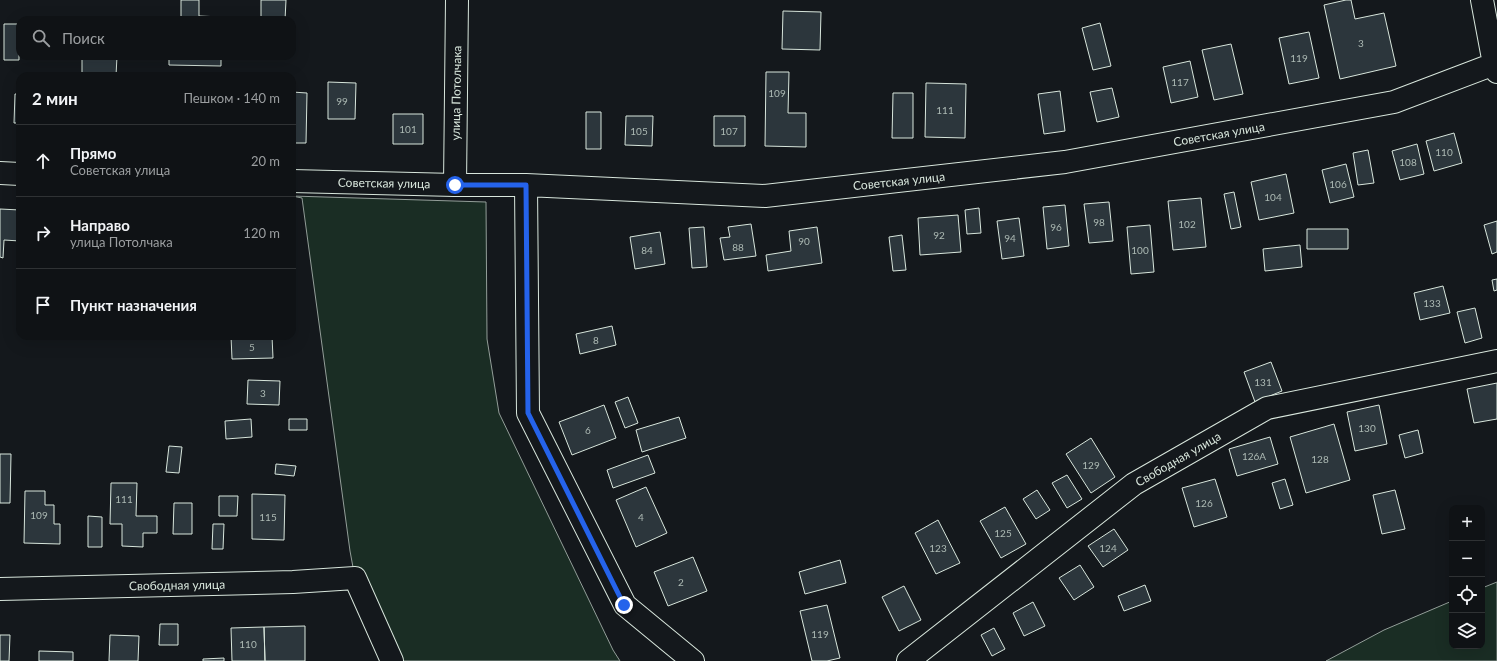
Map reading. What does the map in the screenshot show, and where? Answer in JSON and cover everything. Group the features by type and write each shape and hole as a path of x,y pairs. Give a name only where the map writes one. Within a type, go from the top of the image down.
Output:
{"street":[{"name":"улица Потолчака","path":"455,185 457,0"},
{"path":"1482,0 1495,68"},
{"name":"Советская улица","path":"296,181 455,185 526,185 765,196 1065,162 1394,102 1495,68"},
{"path":"0,173 16,174"},
{"path":"526,185 528,413 624,605 693,661"},
{"name":"Свободная улица","path":"908,661 1134,484 1267,408 1497,361"},
{"name":"Свободная улица","path":"0,589 293,582 355,578 392,661"}],"green space":[{"path":"296,196 486,202 487,339 499,413 613,650 620,661 392,661 355,578 350,551 302,198"},
{"path":"1497,582 1497,661 1326,661 1384,630 1449,602 1449,649 1485,649 1485,587"}],"building":[{"path":"181,0 199,0 199,16 181,16"},
{"path":"261,0 286,0 285,16 261,16"},
{"path":"1351,0 1355,19 1384,13 1396,66 1340,79 1324,5"},
{"path":"783,11 821,12 820,50 782,49"},
{"path":"1100,23 1111,66 1093,70 1082,28"},
{"path":"4,24 16,24 16,60 4,60"},
{"path":"1309,32 1319,78 1289,84 1279,38"},
{"path":"1231,44 1243,94 1214,100 1202,50"},
{"path":"82,60 117,60 116,72 82,72"},
{"path":"169,60 221,60 221,66 169,65"},
{"path":"1190,61 1198,97 1171,103 1163,67"},
{"path":"766,72 789,72 788,113 806,113 806,147 765,146"},
{"path":"328,82 356,83 355,119 328,119"},
{"path":"926,83 966,84 965,138 925,137"},
{"path":"1112,88 1119,117 1097,122 1090,92"},
{"path":"1060,91 1065,131 1044,134 1038,94"},
{"path":"296,92 307,93 306,143 296,143"},
{"path":"893,93 913,93 913,138 892,138"},
{"path":"15,94 16,94 16,123 14,123"},
{"path":"586,112 601,112 601,149 586,149"},
{"path":"393,114 423,114 423,144 393,144"},
{"path":"626,116 653,116 652,146 625,145"},
{"path":"714,116 745,116 745,146 714,146"},
{"path":"1454,133 1462,163 1434,171 1426,141"},
{"path":"1417,144 1424,174 1400,180 1392,151"},
{"path":"1368,150 1374,183 1358,185 1353,153"},
{"path":"1346,164 1354,197 1330,203 1322,170"},
{"path":"1286,174 1294,213 1259,220 1251,182"},
{"path":"1234,192 1241,227 1231,229 1224,194"},
{"path":"1201,198 1206,247 1173,250 1168,201"},
{"path":"1109,202 1113,241 1089,243 1084,204"},
{"path":"1065,205 1069,246 1047,249 1043,207"},
{"path":"979,208 981,233 967,234 965,210"},
{"path":"0,209 16,210 16,241 4,240 3,258 0,257"},
{"path":"958,215 961,252 920,255 918,218"},
{"path":"1019,218 1024,256 1002,259 997,221"},
{"path":"1497,221 1497,252 1492,254 1484,225"},
{"path":"751,224 756,256 724,260 720,238 730,237 728,227"},
{"path":"1150,225 1154,272 1131,274 1127,227"},
{"path":"704,227 707,267 692,268 689,228"},
{"path":"817,227 822,263 768,271 766,255 791,251 789,231"},
{"path":"1307,229 1348,229 1348,249 1307,249"},
{"path":"660,232 665,264 635,269 630,237"},
{"path":"902,235 906,270 893,271 889,237"},
{"path":"1300,245 1302,267 1265,271 1263,249"},
{"path":"1497,279 1497,290 1494,291 1492,280"},
{"path":"1443,286 1450,313 1420,320 1414,293"},
{"path":"1475,308 1482,338 1465,343 1457,312"},
{"path":"612,326 616,345 580,354 576,334"},
{"path":"231,340 272,340 273,358 232,359"},
{"path":"1271,362 1282,391 1255,402 1244,372"},
{"path":"248,380 280,381 279,405 247,404"},
{"path":"1497,383 1497,419 1474,423 1467,389"},
{"path":"628,397 638,423 625,428 615,402"},
{"path":"604,405 616,438 572,455 559,422"},
{"path":"1379,405 1387,444 1355,451 1347,412"},
{"path":"679,417 686,438 642,452 636,430"},
{"path":"251,419 252,437 226,439 225,421"},
{"path":"289,419 307,419 307,430 289,430"},
{"path":"1334,424 1350,480 1306,493 1290,437"},
{"path":"1418,430 1423,453 1405,458 1399,435"},
{"path":"1270,437 1278,464 1237,476 1229,449"},
{"path":"1091,438 1115,477 1091,493 1066,454"},
{"path":"169,446 182,447 179,473 166,472"},
{"path":"0,454 11,454 10,503 0,503"},
{"path":"648,455 655,473 613,488 607,470"},
{"path":"276,464 296,466 294,476 275,474"},
{"path":"1067,475 1082,499 1067,508 1052,483"},
{"path":"1215,479 1227,517 1194,527 1182,488"},
{"path":"1285,479 1293,505 1280,509 1272,483"},
{"path":"111,483 137,483 136,516 157,516 157,533 143,533 143,547 122,546 122,524 110,524"},
{"path":"646,487 667,533 636,547 616,500"},
{"path":"1037,490 1050,510 1036,519 1023,499"},
{"path":"1395,490 1405,529 1382,534 1373,495"},
{"path":"25,491 45,491 45,505 54,505 54,524 60,524 60,544 24,543"},
{"path":"252,494 285,495 284,540 252,539"},
{"path":"219,496 238,496 237,516 219,516"},
{"path":"174,503 192,503 192,534 173,534"},
{"path":"1005,507 1026,544 1001,558 980,521"},
{"path":"88,516 102,517 102,547 88,547"},
{"path":"938,520 960,563 936,574 915,533"},
{"path":"213,524 224,524 223,549 212,549"},
{"path":"1114,529 1128,550 1103,567 1088,546"},
{"path":"693,557 707,591 668,606 654,572"},
{"path":"840,560 846,583 805,594 799,572"},
{"path":"1080,565 1094,587 1074,600 1059,578"},
{"path":"1145,585 1151,601 1124,611 1118,596"},
{"path":"904,586 921,620 899,631 882,597"},
{"path":"1033,602 1045,626 1024,636 1013,613"},
{"path":"827,605 840,658 827,661 812,661 800,611"},
{"path":"160,624 178,624 178,645 159,645"},
{"path":"305,626 305,661 265,661 264,627"},
{"path":"264,627 265,661 232,661 231,628"},
{"path":"994,628 1005,649 992,656 981,635"},
{"path":"0,635 10,635 9,661 0,661"},
{"path":"110,635 139,636 138,661 109,661"},
{"path":"39,651 73,652 73,661 39,661"},
{"path":"224,658 224,661 203,661 203,659"}],"route":[{"path":"455,185 526,185 528,413 624,605"}]}
